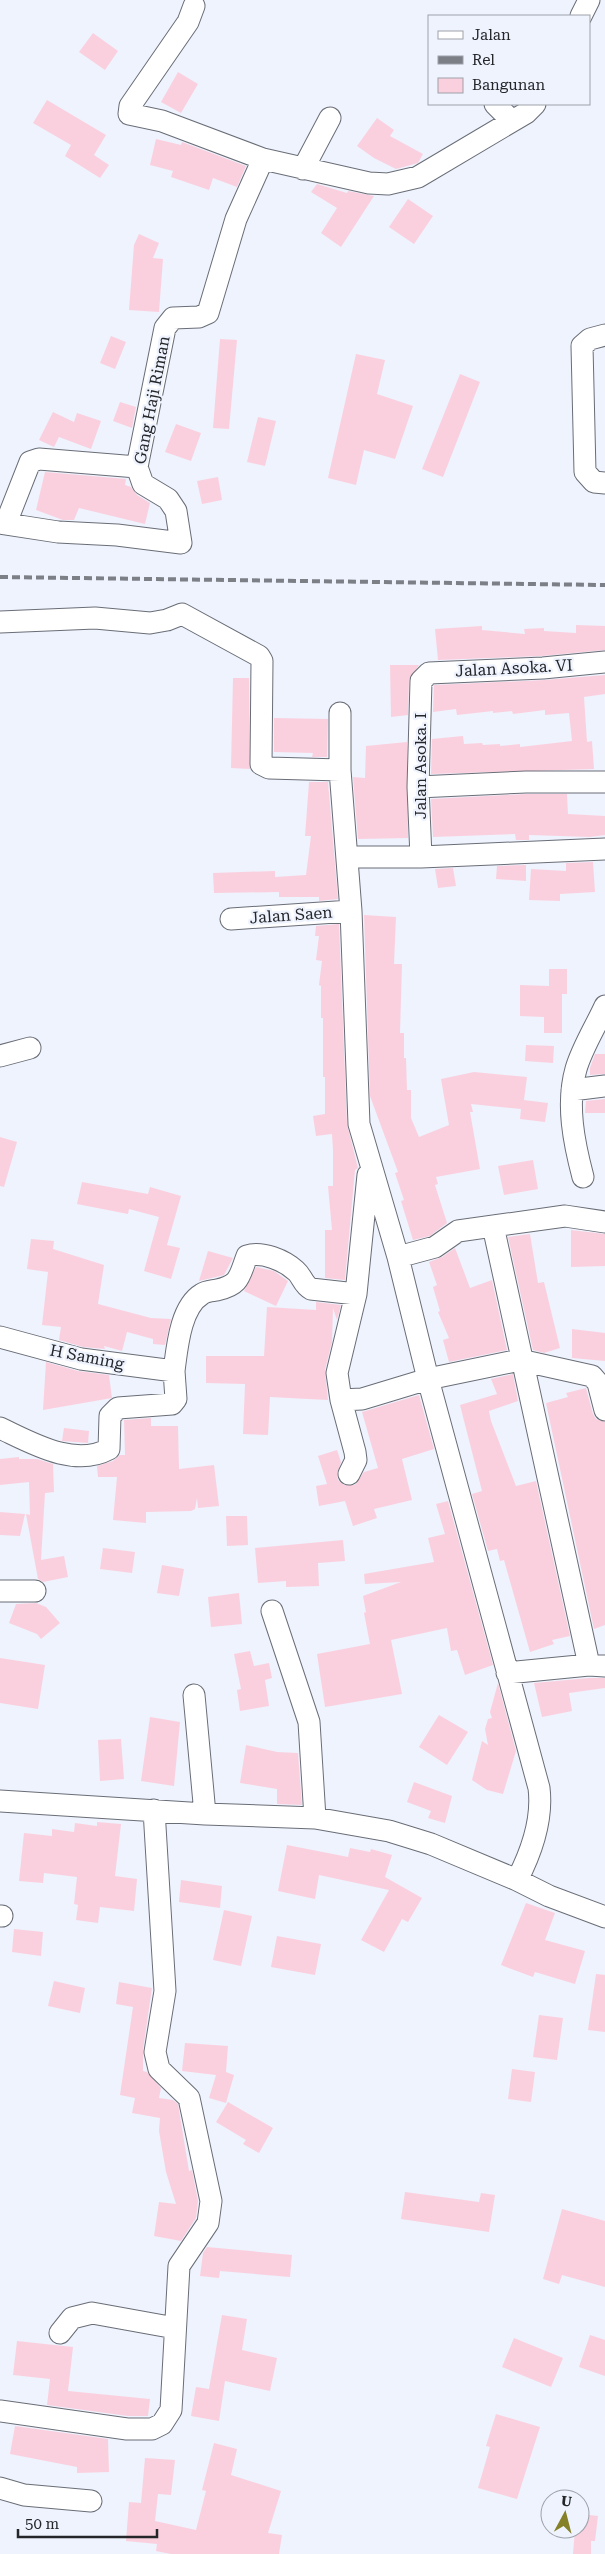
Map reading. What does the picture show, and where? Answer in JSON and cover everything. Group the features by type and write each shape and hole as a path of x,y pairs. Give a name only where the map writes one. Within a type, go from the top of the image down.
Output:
{"street":[{"path":"582,15 589,0"},
{"path":"194,6 188,22 130,106 130,114 162,121 263,159 369,184 388,184 418,177 512,121 534,105"},
{"path":"496,105 512,121"},
{"path":"303,169 330,118"},
{"name":"Gang Haji Riman","path":"3,523 58,532 117,535 181,543 176,511 168,499 143,484 137,467 165,328 173,318 199,318 208,313 236,219 263,159"},
{"path":"605,335 590,339 582,346 585,472 594,482 605,483"},
{"path":"3,523 30,462 39,459 137,467"},
{"path":"0,622 95,618 150,623 167,620 182,614 259,656 262,661 261,764 269,768 340,770"},
{"name":"Jalan Asoka. VI","path":"424,676 429,673 543,668 605,662"},
{"name":"Jalan Asoka. I","path":"421,857 418,787 421,681 424,676"},
{"path":"340,713 340,770 351,911 358,1124 398,1257 428,1379 539,1788 542,1809 527,1861 508,1876"},
{"path":"418,787 526,782 605,782"},
{"path":"347,857 421,857 544,850 605,849"},
{"name":"Jalan Saen","path":"231,919 351,911"},
{"path":"583,1177 575,1147 572,1090 576,1068 605,1006"},
{"path":"0,1056 30,1048"},
{"path":"572,1090 605,1086"},
{"path":"349,1474 356,1460 341,1400 338,1373 356,1294 369,1164"},
{"path":"398,1257 435,1247 458,1230 565,1216 605,1222"},
{"path":"493,1226 520,1360 597,1666 507,1672"},
{"path":"0,1428 42,1447 66,1454 88,1456 109,1449 110,1416 118,1408 172,1404 176,1399 174,1371 179,1334 191,1305 202,1293 228,1288 236,1283 248,1256 256,1253 282,1262 296,1271 306,1286 311,1289 356,1294"},
{"name":"H Saming","path":"0,1337 82,1359 174,1371"},
{"path":"341,1400 362,1399 428,1379 520,1360 592,1376 598,1383 605,1410"},
{"path":"0,1591 35,1591"},
{"path":"272,1611 309,1722 315,1818"},
{"path":"194,1695 205,1814"},
{"path":"0,1801 205,1814 315,1818 389,1831 431,1844 508,1876 549,1896 605,1916"},
{"path":"0,2411 127,2429 152,2429 162,2424 171,2410 174,2328 179,2266 208,2223 211,2200 188,2098 158,2069 155,2052 165,1991 154,1810"},
{"path":"60,2333 72,2318 92,2313 174,2328"},
{"path":"0,2488 24,2495 91,2501"}],"building":[{"path":"93,33 118,51 105,70 79,52"},
{"path":"178,72 198,84 181,113 161,102"},
{"path":"47,100 106,135 94,155 109,165 100,178 65,156 71,145 33,123"},
{"path":"377,118 394,130 390,136 423,154 418,163 396,169 374,158 357,146"},
{"path":"156,139 181,145 182,142 246,166 237,187 213,178 209,190 171,177 173,171 150,165"},
{"path":"317,184 347,193 348,191 374,196 341,247 321,233 337,208 311,192"},
{"path":"408,199 433,216 414,244 389,227"},
{"path":"139,234 159,243 153,258 163,259 159,312 129,310 134,245"},
{"path":"111,336 126,342 115,369 100,363"},
{"path":"220,339 237,340 229,429 213,428"},
{"path":"356,354 385,360 377,394 413,406 395,459 364,450 356,485 328,478"},
{"path":"460,374 480,382 443,477 422,469"},
{"path":"120,402 136,407 132,428 113,421"},
{"path":"53,412 74,422 77,413 101,421 91,449 59,437 54,447 39,440"},
{"path":"258,417 276,421 265,466 247,462"},
{"path":"176,424 201,433 191,461 165,452"},
{"path":"45,472 126,479 125,485 131,487 137,495 150,503 145,524 79,508 74,520 63,520 36,510"},
{"path":"218,477 222,500 202,504 197,481"},
{"path":"576,625 605,626 605,650 542,656 438,660 435,629 482,626 482,630 525,634 524,629 544,628 544,631 576,633"},
{"path":"390,665 419,665 409,680 408,715 391,717"},
{"path":"605,675 605,694 584,697 587,742 592,741 594,769 431,774 432,739 463,736 464,744 500,744 500,746 520,744 520,747 572,741 569,713 545,715 545,710 513,714 512,711 493,713 493,711 457,715 456,709 433,712 434,685"},
{"path":"233,678 249,678 250,769 231,768"},
{"path":"274,718 328,719 327,757 312,757 313,753 274,752"},
{"path":"407,742 408,838 358,839 353,777 365,778 366,746"},
{"path":"309,782 328,782 338,899 319,901 319,897 279,897 279,892 214,893 213,873 275,871 275,877 306,875 311,836 305,836"},
{"path":"526,794 567,794 568,814 605,816 605,835 590,837 529,835 529,840 516,840 515,834 433,837 431,799"},
{"path":"593,862 595,892 560,894 560,901 529,900 531,869 566,871 566,863"},
{"path":"526,865 526,881 496,879 497,866"},
{"path":"453,868 456,886 438,888 435,869"},
{"path":"364,915 396,917 394,964 402,964 400,1033 404,1033 407,1090 411,1090 411,1118 419,1137 449,1125 441,1079 474,1072 527,1077 524,1100 548,1103 545,1122 520,1119 521,1109 471,1104 473,1112 470,1112 480,1169 436,1177 438,1184 435,1185 447,1223 430,1236 413,1240 401,1201 404,1200 395,1173 398,1172 370,1096"},
{"path":"339,924 347,1124 358,1168 355,1170 345,1280 325,1278 325,1230 332,1230 328,1186 333,1186 332,1134 316,1136 313,1116 325,1114 323,1018 321,1018 321,986 319,985 322,961 316,960 319,936 315,936 316,926"},
{"path":"549,969 567,969 567,994 562,994 562,1033 544,1033 544,1017 520,1016 520,985 549,986"},
{"path":"526,1045 554,1046 553,1063 525,1061"},
{"path":"595,1054 605,1054 605,1074 590,1075 590,1068"},
{"path":"605,1099 605,1113 585,1113 586,1101"},
{"path":"0,1137 17,1142 4,1187 0,1186"},
{"path":"533,1160 538,1189 504,1195 498,1166"},
{"path":"82,1182 148,1194 150,1187 181,1196 167,1245 180,1248 171,1279 144,1271 159,1217 129,1209 128,1214 77,1204"},
{"path":"571,1230 605,1234 605,1266 571,1267"},
{"path":"530,1234 538,1283 544,1282 560,1348 544,1353 533,1350 508,1237"},
{"path":"31,1239 54,1241 53,1249 104,1265 98,1304 151,1318 171,1319 165,1345 153,1344 153,1339 127,1332 122,1351 104,1346 105,1349 83,1347 59,1340 61,1327 42,1325 48,1272 27,1269"},
{"path":"455,1248 470,1288 492,1280 507,1350 449,1362 443,1340 449,1338 438,1312 440,1311 433,1287 437,1285 429,1262 442,1257"},
{"path":"208,1251 233,1258 224,1275 199,1281"},
{"path":"256,1267 274,1271 288,1281 276,1306 244,1291"},
{"path":"316,1302 341,1305 337,1320 333,1308 332,1342 325,1370 328,1400 270,1397 268,1435 243,1434 245,1384 206,1383 206,1356 264,1356 267,1307 316,1310"},
{"path":"572,1329 605,1333 605,1361 572,1358"},
{"path":"46,1362 78,1371 109,1375 112,1398 43,1410"},
{"path":"513,1374 518,1401 489,1411 491,1421 516,1486 536,1481 570,1636 552,1640 554,1644 530,1652 504,1560 500,1561 497,1549 488,1551 472,1494 482,1491 460,1405 497,1394 491,1379"},
{"path":"586,1388 593,1414 596,1419 605,1422 605,1625 594,1629 546,1403 568,1397 566,1393"},
{"path":"419,1395 434,1449 402,1459 412,1500 374,1509 377,1518 353,1526 345,1501 319,1506 316,1486 327,1484 318,1456 337,1450 341,1462 337,1474 338,1480 344,1485 355,1485 364,1472 378,1468 362,1412"},
{"path":"151,1418 151,1426 178,1426 179,1469 214,1465 219,1506 198,1508 197,1498 195,1509 191,1511 146,1512 146,1523 113,1520 117,1477 98,1477 97,1466 113,1461 120,1455 125,1455 124,1420"},
{"path":"64,1428 89,1431 88,1443 62,1441"},
{"path":"19,1457 19,1459 37,1459 53,1464 54,1492 45,1493 41,1560 64,1556 68,1577 43,1582 38,1579 26,1514 30,1515 29,1482 0,1485 0,1459"},
{"path":"448,1501 493,1665 465,1675 457,1650 451,1651 447,1628 391,1640 402,1694 325,1707 317,1654 370,1644 363,1596 401,1582 365,1584 364,1574 434,1562 428,1538 445,1534 436,1504"},
{"path":"0,1512 25,1514 20,1536 0,1535"},
{"path":"226,1516 247,1516 248,1545 227,1546"},
{"path":"343,1540 345,1561 318,1563 319,1586 286,1587 286,1581 258,1583 255,1548"},
{"path":"103,1548 135,1552 132,1573 100,1569"},
{"path":"162,1565 184,1569 179,1596 157,1593"},
{"path":"239,1593 242,1624 211,1627 208,1597"},
{"path":"36,1603 46,1607 60,1623 41,1639 37,1634 9,1623 16,1604"},
{"path":"250,1651 254,1666 269,1663 272,1678 265,1680 269,1706 240,1711 237,1690 241,1689 234,1654"},
{"path":"0,1658 45,1665 38,1709 0,1703"},
{"path":"605,1678 605,1688 569,1693 572,1711 542,1717 534,1683"},
{"path":"498,1683 516,1751 503,1794 487,1790 472,1780 482,1741 488,1745 485,1729 488,1719 492,1718 490,1712"},
{"path":"439,1715 468,1732 447,1765 419,1747"},
{"path":"150,1717 180,1722 174,1786 141,1781"},
{"path":"121,1739 124,1779 100,1781 98,1740"},
{"path":"246,1745 277,1752 298,1753 302,1805 277,1804 277,1789 240,1783"},
{"path":"414,1782 452,1796 445,1823 428,1818 431,1811 407,1802"},
{"path":"97,1822 121,1824 115,1876 137,1879 134,1911 100,1907 98,1923 76,1920 78,1905 74,1904 77,1877 44,1873 43,1883 19,1881 24,1833 52,1836 52,1829 74,1832 75,1823 97,1826"},
{"path":"287,1845 348,1857 350,1848 370,1852 371,1849 392,1855 385,1877 422,1898 408,1922 402,1919 384,1952 361,1940 389,1890 319,1875 315,1899 278,1891"},
{"path":"181,1880 222,1886 220,1908 179,1902"},
{"path":"526,1903 555,1913 545,1940 585,1951 575,1984 535,1972 533,1977 501,1965"},
{"path":"224,1910 252,1916 241,1966 213,1960"},
{"path":"14,1929 43,1932 41,1956 12,1952"},
{"path":"277,1936 321,1944 315,1975 271,1967"},
{"path":"596,1974 605,1975 605,2032 588,2030"},
{"path":"54,1981 85,1988 80,2013 48,2006"},
{"path":"119,1982 152,1988 143,2050 143,2071 147,2072 161,2088 159,2098 173,2100 178,2104 189,2171 192,2170 198,2201 196,2218 181,2241 154,2236 159,2202 176,2204 166,2172 159,2131 160,2118 132,2113 135,2098 120,2095 133,2007 116,2004"},
{"path":"539,2015 563,2018 557,2060 533,2057"},
{"path":"185,2043 228,2046 226,2072 234,2075 226,2103 209,2098 216,2075 182,2071"},
{"path":"512,2069 535,2072 531,2102 508,2099"},
{"path":"228,2102 273,2128 259,2153 243,2144 246,2140 216,2122"},
{"path":"405,2192 479,2202 481,2193 495,2195 489,2232 401,2219"},
{"path":"562,2209 605,2221 605,2287 562,2275 559,2284 543,2279"},
{"path":"207,2247 292,2255 290,2277 220,2271 219,2278 200,2276 203,2253"},
{"path":"222,2315 247,2319 242,2350 277,2358 270,2391 225,2381 219,2421 191,2416 196,2387 209,2389"},
{"path":"590,2335 605,2340 605,2376 579,2367"},
{"path":"514,2338 563,2358 551,2387 502,2367"},
{"path":"17,2341 73,2347 68,2391 150,2399 148,2416 128,2416 47,2405 50,2379 13,2375"},
{"path":"496,2414 540,2427 517,2499 478,2488 490,2447 486,2446"},
{"path":"15,2426 108,2439 109,2472 77,2473 77,2467 10,2454"},
{"path":"214,2443 237,2449 231,2475 281,2491 268,2533 282,2535 279,2554 171,2554 156,2551 157,2544 126,2541 129,2502 141,2503 145,2458 175,2460 171,2495 158,2494 155,2521 196,2530 206,2491 202,2490"},
{"path":"590,2515 598,2516 595,2541 591,2541 591,2554 573,2554 574,2539 590,2539"}],"railway":[{"path":"0,577 605,585"}]}
